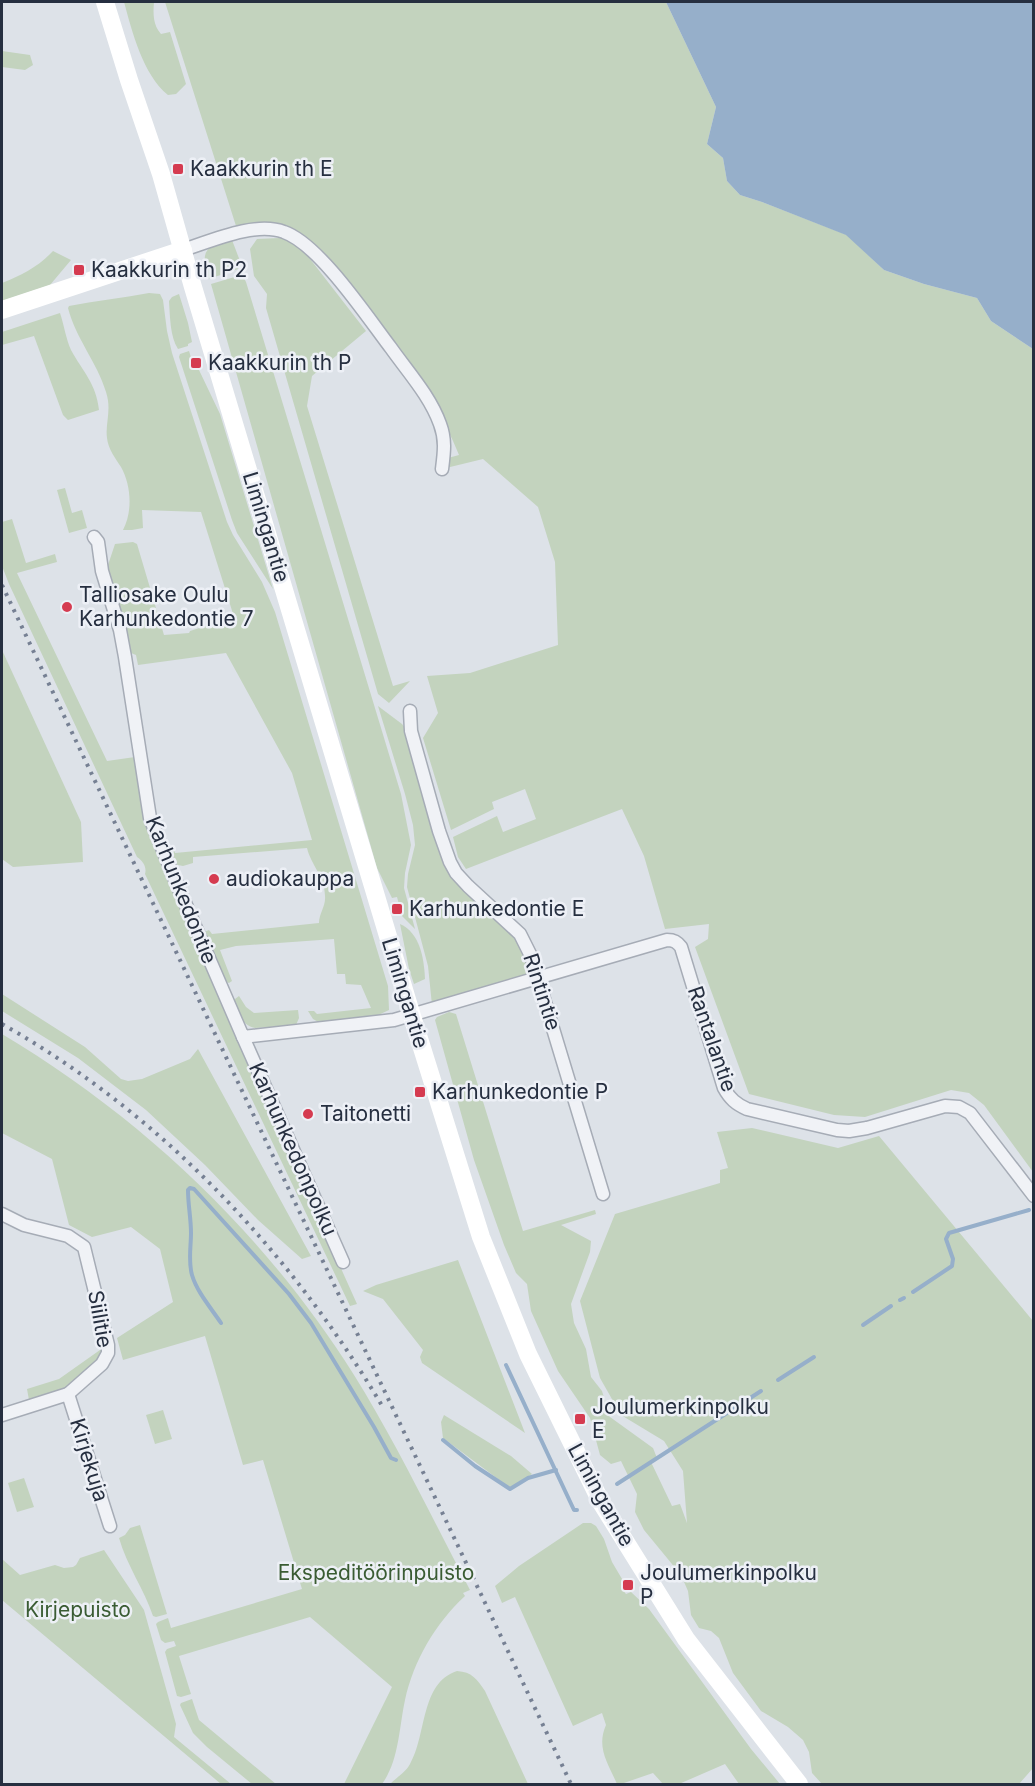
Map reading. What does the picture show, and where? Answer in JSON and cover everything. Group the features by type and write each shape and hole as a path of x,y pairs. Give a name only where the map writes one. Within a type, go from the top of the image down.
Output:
{"main road":[{"name":"Limingantie","path":"105,2 161,174 412,1016 481,1237 528,1354 602,1504 686,1639 799,1785"},
{"path":"2,310 183,250"}],"street":[{"path":"183,250 235,234 263,229 283,231 303,243 359,305 426,396 441,425 446,446 442,469"},
{"name":"Karhunkedontie","path":"94,537 98,542 102,571 120,630 150,818 243,1037"},
{"name":"Rintintie","path":"410,711 411,731 450,862 468,886 520,934 531,956 603,1194"},
{"name":"Rantalantie","path":"412,1016 673,940 681,947 724,1088 737,1104 837,1130 849,1131 945,1106 959,1107 970,1113 1034,1196"},
{"path":"243,1037 412,1016"},
{"name":"Karhunkedonpolku","path":"243,1037 343,1262"},
{"name":"Siilitie","path":"2,1215 24,1225 68,1236 80,1243 86,1252 108,1346 108,1353 102,1364 68,1394 2,1415"},
{"name":"Kirjekuja","path":"68,1394 110,1526"}],"green space":[{"path":"124,2 154,2 156,27 161,34 170,32 186,84 176,94 168,95 159,86 145,64"},
{"path":"165,2 666,2 716,107 707,144 723,158 727,181 740,195 847,235 884,270 924,284 977,298 991,321 1033,349 1033,1172 984,1105 969,1093 951,1090 865,1117 834,1115 749,1094 695,947 708,939 709,924 665,929 644,856 622,809 466,869 458,857 453,837 497,816 503,832 536,819 525,789 492,802 494,809 451,830 423,738 438,713 427,676 470,673 558,645 555,562 538,507 483,459 446,468 448,458 459,455 431,400 356,293 308,240 288,227 236,226"},
{"path":"2,51 30,55 33,65 25,70 2,67"},
{"path":"257,239 288,240 307,255 366,331 312,376 307,406 393,686 410,681 389,703 378,694 266,308 267,294 254,276 250,249"},
{"path":"232,240 240,261 238,269 209,279 205,262 207,251 215,244"},
{"path":"53,251 71,260 50,285 2,301 2,283 42,262"},
{"path":"238,276 244,278 246,282 401,794 411,845 404,888 415,929 402,916 397,897 392,898 377,868 211,284"},
{"path":"149,293 160,294 163,300 172,353 227,522 262,582 275,612 388,986 389,1010 372,1018 320,1023 313,1019 308,1011 314,1011 317,1014 371,1008 361,985 346,984 345,974 337,974 334,939 236,946 220,950 232,981 229,983 224,981 204,932 209,930 212,934 319,923 325,900 324,889 307,848 193,857 193,863 183,866 173,864 169,853 174,849 175,853 312,840 292,773 226,653 138,665 136,655 131,653 107,568 115,544 133,542 137,544 164,635 189,633 234,617 201,512 142,510 143,528 123,530 130,498 124,474 108,442 108,399 68,308"},
{"path":"179,294 192,342 178,349 172,332 169,301"},
{"path":"60,313 69,346 92,385 99,410 68,420 63,415 34,336 2,345 2,332"},
{"path":"189,351 195,370 199,370 220,414 273,589 237,533 232,520 179,357 180,354"},
{"path":"65,488 72,513 82,510 87,528 69,533 57,490"},
{"path":"12,519 26,563 55,554 57,562 17,573 107,761 135,757 146,821 237,1037 357,1304 350,1306 145,874 144,864 137,857 9,584 2,566 2,522"},
{"path":"2,650 81,822 83,862 13,867 2,859"},
{"path":"378,706 406,729 446,862 516,936 531,970 528,975 432,1005 428,966 407,887 415,845 413,825"},
{"path":"400,924 412,933 422,955 425,979 414,984 409,969"},
{"path":"2,994 85,1047 121,1079 128,1081 142,1079 190,1059 198,1049 311,1256 302,1259 258,1220 205,1165 146,1110 78,1058 2,1011"},
{"path":"239,996 246,1007 254,1013 298,1010 299,1018 296,1025 255,1028 247,1025 241,1019 233,1003"},
{"path":"449,1012 456,1014 523,1231 595,1210 596,1214 561,1225 591,1241 590,1252 571,1304 574,1323 586,1349 591,1377 602,1391 610,1417 653,1448 657,1458 651,1462 672,1506 680,1504 687,1523 683,1471 664,1441 621,1415 600,1378 580,1301 615,1214 720,1183 720,1170 728,1168 717,1132 752,1128 838,1148 879,1136 1033,1321 1034,1767 1019,1784 822,1784 812,1773 809,1752 803,1740 788,1727 761,1711 733,1673 719,1638 711,1631 699,1628 691,1615 688,1591 681,1575 644,1530 635,1512 637,1494 621,1461 611,1464 600,1455 590,1418 558,1371 531,1311 527,1284 516,1273 504,1245 474,1160 435,1020"},
{"name":"Ekspeditöörinpuisto","path":"2,1034 54,1067 104,1103 152,1142 198,1184 282,1274 319,1324 370,1401 470,1590 463,1593 465,1596 444,1618 420,1657 405,1700 395,1755 382,1784 344,1784 392,1687 310,1617 179,1656 191,1694 177,1696 165,1652 176,1646 174,1641 165,1643 161,1640 156,1624 158,1622 168,1618 171,1628 302,1589 263,1460 243,1465 205,1336 123,1360 117,1338 173,1302 160,1249 131,1227 92,1237 69,1225 52,1159 2,1133"},
{"path":"458,1260 525,1433 422,1363 420,1357 423,1350 383,1299 363,1291"},
{"path":"93,1306 104,1347 101,1358 66,1389 29,1400 27,1389 59,1379 100,1350 89,1307"},
{"path":"163,1410 172,1439 155,1444 146,1415"},
{"path":"444,1415 511,1456 532,1474 510,1488 443,1438 441,1422"},
{"path":"24,1478 34,1507 17,1512 8,1483"},
{"path":"583,1523 596,1526 604,1539 612,1562 625,1584 621,1588 626,1594 631,1592 649,1609 751,1749 780,1784 739,1784 725,1764 679,1784 663,1784 653,1773 617,1784 603,1748 603,1733 606,1725 602,1713 573,1726 515,1597 502,1603 495,1586 519,1566"},
{"path":"140,1525 167,1614 156,1617 153,1616 119,1538 125,1535 130,1528"},
{"name":"Kirjepuisto","path":"104,1550 144,1610 176,1724 174,1737 231,1784 221,1784 2,1600 2,1559 20,1575 55,1565 64,1568 73,1567 80,1558"},
{"path":"457,1671 474,1677 485,1691 528,1784 390,1784 410,1764 430,1698 436,1687 445,1677"},
{"path":"192,1699 199,1720 276,1784 252,1784 193,1733 180,1705"}],"water":[{"path":"666,2 1033,2 1033,349 991,321 977,298 924,284 884,270 846,235 740,195 727,181 723,158 707,144 716,107"}],"waterway":[{"path":"221,1323 201,1294 192,1275 188,1190 190,1188 194,1189 289,1294 311,1323 391,1458 396,1460"},
{"path":"913,1292 952,1266 953,1259 946,1239 949,1233 1029,1210"},
{"path":"900,1300 904,1298"},
{"path":"863,1325 891,1306"},
{"path":"778,1380 814,1357"},
{"path":"506,1365 574,1510 577,1510"},
{"path":"617,1484 761,1391"},
{"path":"443,1440 475,1466 510,1489 528,1478 556,1470"}],"railway":[{"path":"2,585 571,1784"},
{"path":"2,1024 60,1060 116,1100 218,1191 307,1295 347,1351 384,1409"}],"place":[{"name":"Kaakkurin th E","path":"178,169"},
{"name":"Kaakkurin th P2","path":"79,270"},
{"name":"Kaakkurin th P","path":"196,363"},
{"name":"Talliosake Oulu Karhunkedontie 7","path":"67,607"},
{"name":"audiokauppa","path":"214,879"},
{"name":"Karhunkedontie E","path":"397,909"},
{"name":"Karhunkedontie P","path":"420,1092"},
{"name":"Taitonetti","path":"308,1114"},
{"name":"Joulumerkinpolku E","path":"580,1419"},
{"name":"Joulumerkinpolku P","path":"628,1585"}]}
